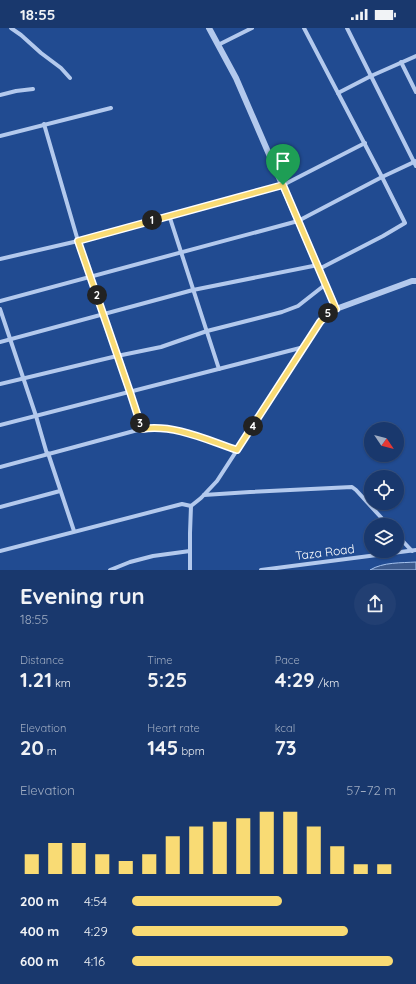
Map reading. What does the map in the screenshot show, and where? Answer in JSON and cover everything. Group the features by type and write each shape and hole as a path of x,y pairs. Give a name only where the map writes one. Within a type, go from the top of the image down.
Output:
{"street":[{"path":"11,28 21,35 41,54 61,68 70,78"},
{"path":"209,28 236,78 336,309"},
{"path":"218,45 252,28"},
{"path":"0,342 194,290 318,267 383,236 405,223 365,143 304,28"},
{"path":"0,301 298,221 382,176 415,163 347,28"},
{"path":"338,93 371,76 416,56"},
{"path":"401,62 416,92"},
{"path":"0,95 33,89"},
{"path":"0,136 111,108"},
{"path":"44,124 78,241 142,429"},
{"path":"0,259 78,241 283,185 365,143"},
{"path":"169,215 219,369"},
{"path":"190,570 191,506 217,481 320,322 330,311 412,281 416,281"},
{"path":"0,384 161,347 207,331 282,312 298,306 326,284"},
{"path":"0,309 74,532"},
{"path":"0,425 305,347"},
{"path":"0,467 149,428 185,432 237,450"},
{"path":"204,495 352,487 382,518"},
{"path":"0,507 60,491"},
{"path":"0,551 182,504 191,506"},
{"path":"404,542 414,551"},
{"path":"110,570 130,562 153,556 190,551"},
{"name":"Taza Road","path":"261,570 414,551"}],"water":[{"path":"416,562 416,570 370,570 386,564"}],"route":[{"path":"283,185 336,309 330,311 320,322 237,450 185,432 168,429 142,429 78,241 283,185"}]}
